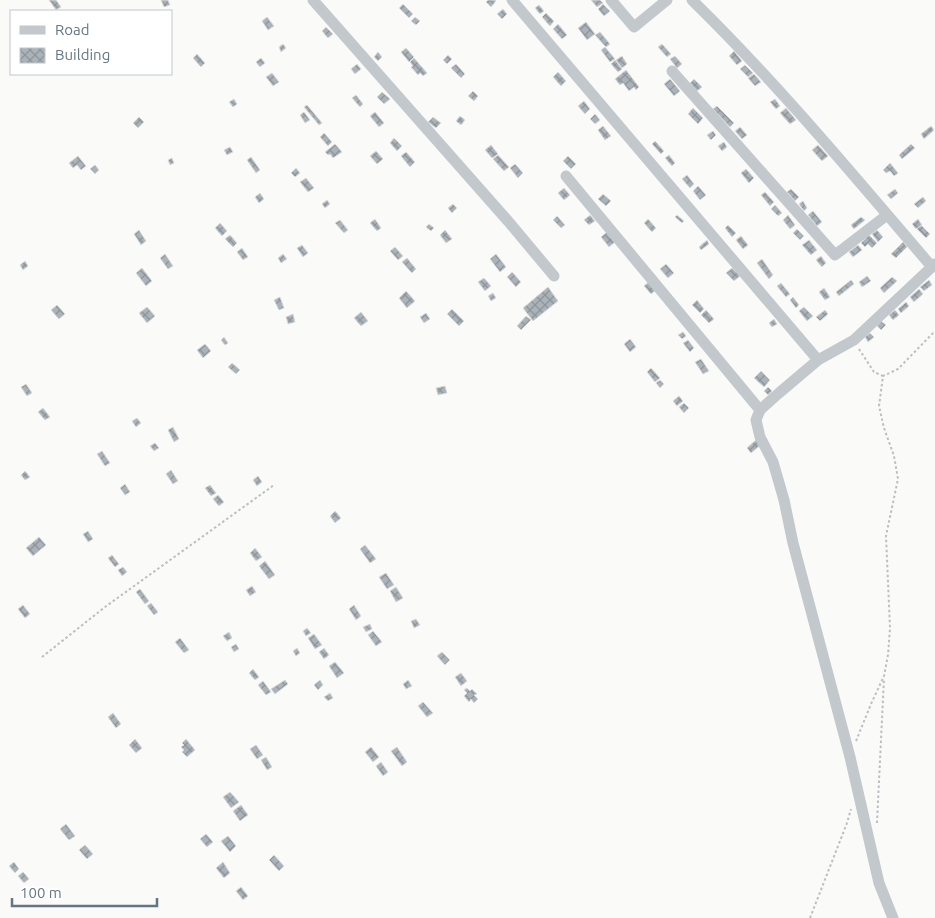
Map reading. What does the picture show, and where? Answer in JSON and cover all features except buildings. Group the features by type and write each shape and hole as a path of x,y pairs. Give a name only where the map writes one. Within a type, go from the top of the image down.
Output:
{"street":[{"path":"313,0 508,221 554,276"},
{"path":"512,0 818,360"},
{"path":"611,0 634,27 667,0"},
{"path":"692,0 788,100 887,215 934,265 854,340 818,360 760,410 756,420 757,428 772,462 784,500 793,543 850,757 879,883 893,918"},
{"path":"672,71 834,255 887,215"},
{"path":"566,176 760,410"}],"path":[{"path":"854,340 874,372 883,376 898,369 935,332"},
{"path":"871,842 878,818 884,676 890,628 886,536 898,478 894,456 884,428 879,406 883,376"},
{"path":"42,657 105,608 274,486"},
{"path":"850,757 884,676"},
{"path":"810,918 847,823 852,805"}]}
